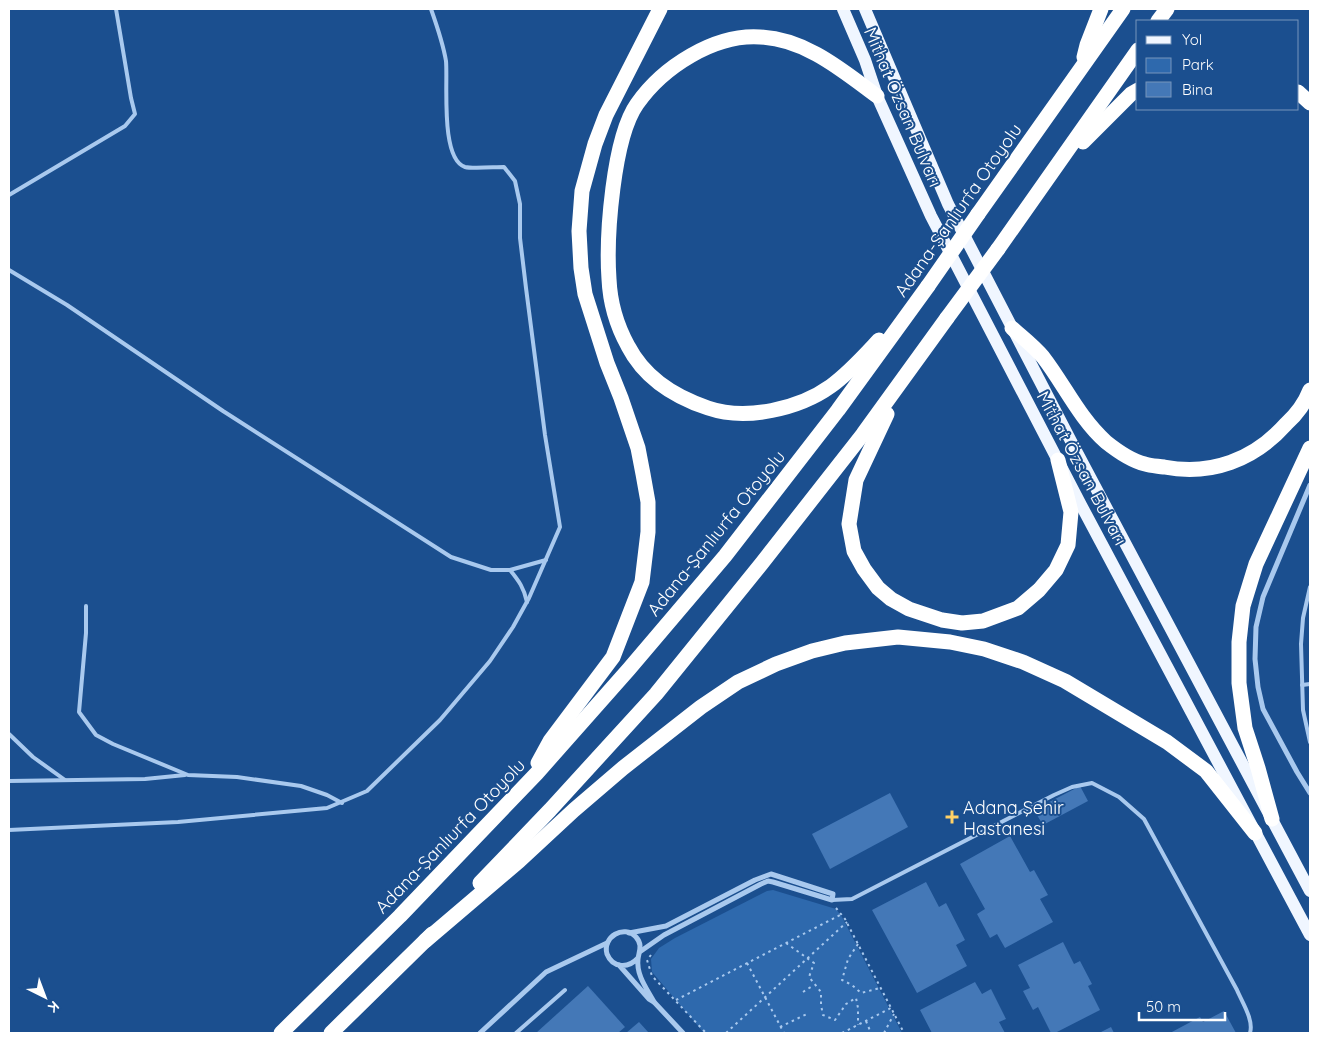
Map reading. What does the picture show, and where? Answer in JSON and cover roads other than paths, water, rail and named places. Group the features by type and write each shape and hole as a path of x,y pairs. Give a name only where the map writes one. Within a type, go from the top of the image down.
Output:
{"highway":[{"path":"525,786 550,741 613,656 642,582 648,532 648,502 643,474 638,448 607,364 585,294 579,232 582,191 595,144 606,115 660,9"},
{"path":"1080,69 1086,45 1101,9"},
{"name":"Adana-Şanlıurfa Otoyolu","path":"281,1033 400,916 525,786 629,669 725,556 838,410 928,286 1123,9"},
{"path":"1159,20 1167,9"},
{"path":"878,96 823,57 790,43 760,37 736,39 691,55 662,75 636,105 622,138 609,227 608,280 616,318 628,347 645,371 663,387 686,400 717,411 739,414 770,411 797,404 830,387 851,370 915,303"},
{"path":"332,1033 425,941 550,810 656,694 863,434 998,249 1136,53"},
{"path":"1045,181 1098,126 1136,91"},
{"path":"1299,93 1310,103"},
{"path":"1012,328 1042,356 1084,419 1106,442 1144,464 1178,470 1222,466 1241,460 1260,448 1294,417 1310,390"},
{"path":"909,370 856,480 849,524 854,551 864,569 878,588 891,599 916,612 942,620 962,623 983,620 1018,608 1039,590 1056,570 1068,545 1071,512 1058,460"},
{"path":"1272,819 1245,728 1240,683 1239,642 1243,606 1256,564 1310,448"},
{"path":"425,941 519,862 574,810 623,768 701,707 738,682 776,664 812,651 845,643 898,637 984,648 1023,662 1065,682 1167,742 1206,771 1255,833"}],"main road":[{"name":"Mithat Özsan Bulvarı","path":"842,9 931,216 1058,460 1310,934"},
{"name":"Mithat Özsan Bulvarı","path":"865,9 948,204 1310,892"}],"street":[{"path":"1310,485 1263,597 1256,627 1255,659 1263,709 1310,793"},
{"path":"628,933 637,938 641,951 633,963 626,966 619,965 608,957 606,950 607,943 617,933 628,933 666,926 755,880 771,874 833,894 832,900 768,881 664,935 641,951"},
{"path":"480,1033 546,972 607,943"},
{"path":"638,958 640,976 654,1002 683,1033"},
{"path":"619,965 649,999 654,1002"}],"lane":[{"path":"9,195 125,126 135,114 116,9"},
{"path":"9,830 178,822 327,808 342,803 367,791 440,720 490,661 527,602 560,526 545,434 526,288 520,238 520,204 515,181 504,167 466,167 460,164 453,153 448,136 446,61 442,40 431,9"},
{"path":"9,270 67,305 223,411 450,557 491,570 510,570 546,560"},
{"path":"510,570 520,581 527,602"},
{"path":"1310,587 1303,618 1301,644 1304,710 1310,742"},
{"path":"86,606 86,633 79,712 96,735 188,775"},
{"path":"1302,685 1310,684"},
{"path":"9,734 34,757 65,780"},
{"path":"9,781 145,778 188,775 237,777 301,786 327,795 342,803"},
{"path":"832,900 852,898 1054,795 1072,787 1092,783 1119,797 1144,819 1237,990 1249,1017 1252,1029 1250,1033"},
{"path":"516,1033 565,990"}],"place":[{"name":"Adana Şehir Hastanesi","path":"952,817"}]}
